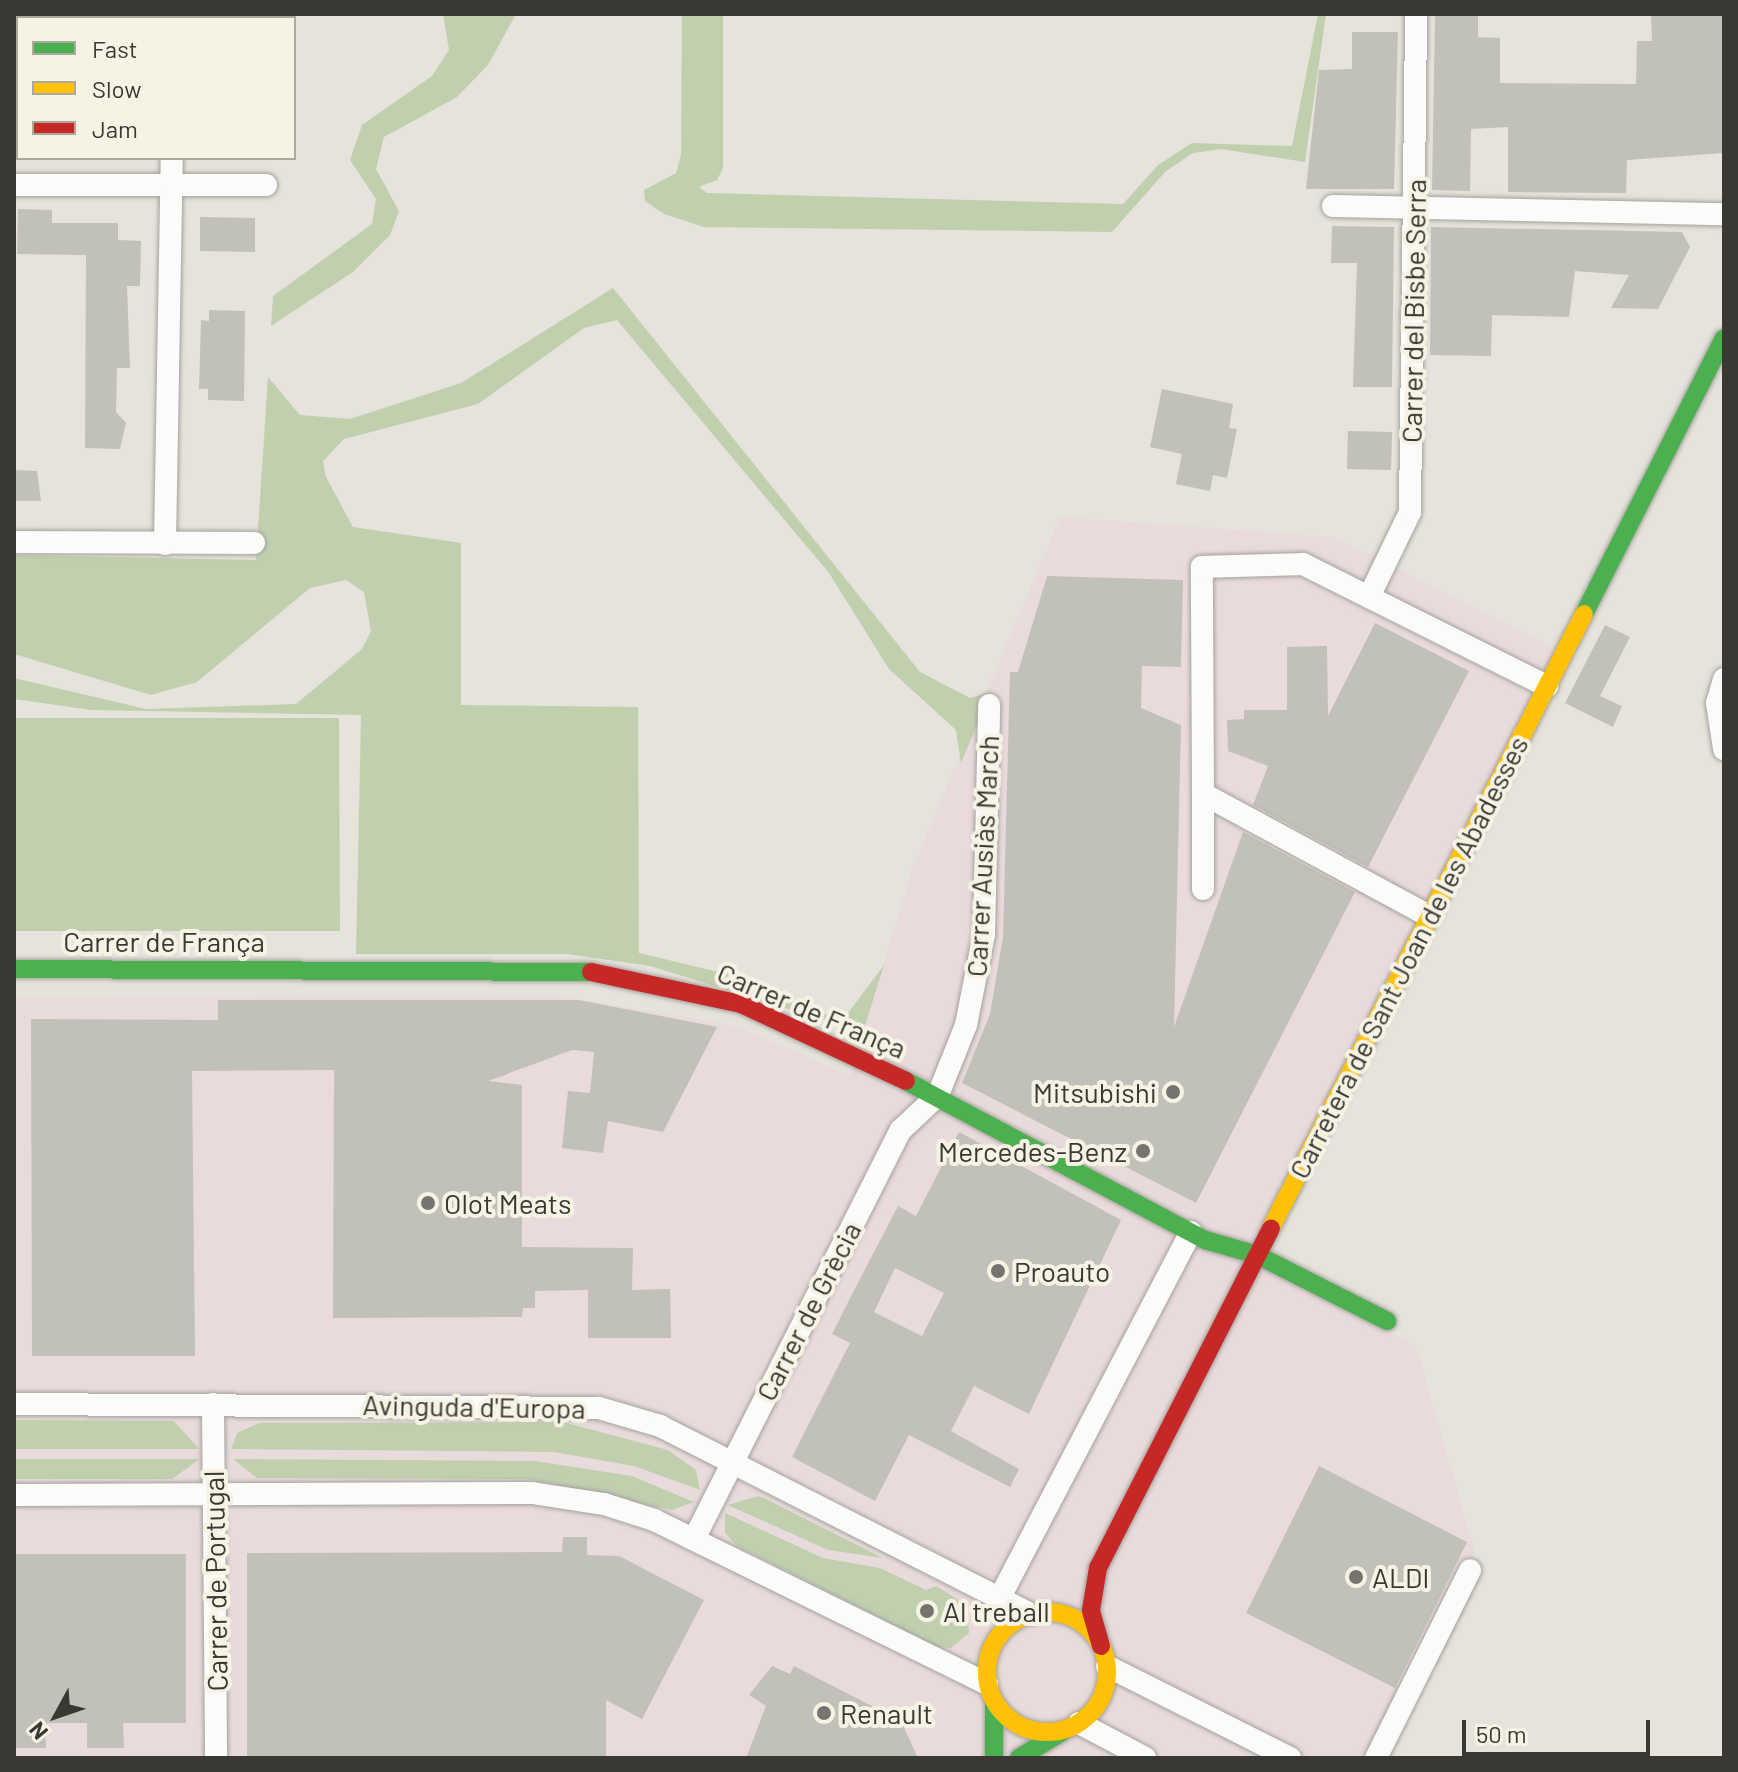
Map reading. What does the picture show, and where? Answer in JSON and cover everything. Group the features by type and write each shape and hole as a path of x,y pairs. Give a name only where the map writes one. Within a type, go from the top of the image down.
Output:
{"main road":[{"name":"Carretera de Sant Joan de les Abadesses","path":"1104,1656 1091,1610 1094,1577 1721,344"},
{"name":"Carrer de França","path":"14,969 587,971 741,1004 938,1095 1191,1232 1257,1255 1387,1321"},
{"name":"Carretera de Sant Joan de les Abadesses","path":"1038,1613 1094,1577"},
{"path":"994,1758 991,1693 995,1640 1038,1613 1072,1617 1104,1656 1098,1704 1072,1726 1019,1758"},
{"path":"991,1693 1018,1725 1072,1726"}],"street":[{"name":"Carrer del Bisbe Serra","path":"1369,597 1410,512 1416,14"},
{"path":"165,544 172,160"},
{"path":"14,185 266,185"},
{"path":"1333,206 1724,214"},
{"path":"1721,344 1724,375"},
{"path":"14,542 254,543"},
{"path":"1203,889 1202,567 1303,564 1547,686"},
{"path":"1724,679 1717,703 1724,749"},
{"name":"Carrer Ausiàs March","path":"938,1095 980,977 989,705"},
{"path":"1203,794 1429,916"},
{"name":"Carrer de Grècia","path":"694,1539 901,1130 938,1095"},
{"path":"999,1599 1191,1232"},
{"name":"Avinguda d'Europa","path":"14,1404 599,1408 660,1426 999,1599 1038,1613"},
{"name":"Carrer de Portugal","path":"213,1404 216,1758"},
{"path":"14,1495 532,1493 627,1509 694,1539 991,1693"},
{"path":"1376,1758 1470,1570"},
{"path":"1104,1656 1290,1758"},
{"path":"1072,1726 1145,1758"}],"shaded area":[{"path":"1060,517 1334,537 1564,653 1253,1264 1416,1346 1475,1553 1367,1758 14,1758 14,997 555,995 737,1026 849,1075 913,867"}],"green space":[{"path":"443,14 516,14 488,65 457,97 384,137 376,169 399,211 390,235 353,272 271,326 273,296 372,224 376,199 350,160 362,125 432,76 449,50"},
{"path":"682,14 723,14 723,168 717,180 699,187 707,193 1123,204 1158,165 1192,143 1292,146 1318,14 1326,14 1305,162 1221,149 1193,153 1166,171 1112,232 704,227 664,214 645,201 644,190 676,173 681,155"},
{"path":"613,288 920,672 970,698 991,692 961,763 956,730 889,669 829,573 617,320 584,328 478,404 344,439 323,461 326,477 353,527 461,543 461,705 638,707 639,953 731,975 842,1021 884,965 863,1032 650,966 567,954 356,954 361,715 91,710 14,699 14,678 146,709 296,704 362,649 371,631 364,592 346,580 310,588 197,682 151,695 14,654 14,555 256,560 268,377 300,415 350,419 461,383"},
{"path":"14,718 339,718 340,931 14,931"},
{"path":"14,1420 174,1421 199,1449 14,1449"},
{"path":"563,1422 668,1450 696,1470 700,1490 634,1466 554,1452 231,1449 237,1433 259,1423"},
{"path":"14,1459 200,1459 172,1479 14,1479"},
{"path":"233,1459 535,1461 632,1476 694,1502 672,1510 527,1479 257,1478"},
{"path":"758,1496 883,1558 828,1550 728,1505"},
{"path":"725,1513 823,1558 880,1568 926,1590 936,1586 967,1605 969,1633 951,1648 937,1647 737,1546 725,1533"}],"building":[{"path":"1435,14 1478,14 1478,37 1500,38 1500,83 1636,84 1637,41 1652,41 1651,16 1724,14 1724,153 1627,160 1626,193 1508,192 1508,127 1471,129 1470,191 1432,190"},
{"path":"1352,32 1398,32 1394,189 1306,189 1319,70 1352,69"},
{"path":"18,209 52,210 52,223 118,223 118,240 141,241 140,286 127,286 130,368 117,368 116,412 126,423 120,449 85,448 86,255 17,254"},
{"path":"200,217 255,218 255,252 200,251"},
{"path":"1332,226 1394,227 1392,387 1353,387 1357,263 1331,263"},
{"path":"1431,227 1682,232 1690,247 1658,309 1611,308 1629,275 1575,271 1569,317 1492,315 1491,356 1430,355"},
{"path":"209,310 245,311 244,401 208,400 208,389 199,389 201,320 209,321"},
{"path":"1162,389 1233,404 1229,428 1237,429 1227,478 1213,475 1210,491 1176,484 1182,454 1150,447"},
{"path":"1348,431 1392,432 1391,470 1347,469"},
{"path":"14,470 37,471 41,501 14,501"},
{"path":"1047,576 1183,580 1181,667 1142,666 1141,708 1181,725 1174,1027 1243,832 1355,892 1196,1203 962,1083 990,1014 1003,937 1010,672 1018,672"},
{"path":"1375,623 1469,671 1368,867 1253,805 1268,766 1228,751 1227,720 1244,719 1244,710 1287,710 1287,647 1327,646 1328,716"},
{"path":"1605,625 1630,637 1600,696 1622,706 1613,727 1565,703"},
{"path":"218,1000 579,1000 717,1027 663,1132 608,1121 603,1153 562,1148 568,1091 590,1093 594,1052 572,1050 488,1081 522,1085 522,1247 633,1248 632,1290 670,1289 671,1338 588,1338 588,1290 535,1291 535,1308 523,1308 522,1317 333,1318 334,1070 192,1071 195,1356 32,1356 31,1019 218,1020"},
{"name":"Proauto","path":"959,1132 1121,1220 1029,1414 974,1386 951,1431 1019,1469 1010,1487 909,1435 875,1501 792,1457 850,1343 832,1334 849,1300 898,1206 916,1216","holes":["895,1268 944,1293 922,1336 874,1312"]},
{"name":"ALDI","path":"1319,1466 1467,1542 1395,1688 1246,1613"},
{"path":"563,1537 587,1537 587,1555 619,1556 704,1600 642,1719 606,1700 606,1758 247,1758 247,1553 562,1552"},
{"path":"14,1554 186,1554 186,1723 123,1723 124,1748 87,1748 87,1723 45,1723 46,1748 14,1748"},
{"name":"Renault","path":"772,1666 790,1674 794,1666 901,1721 918,1758 746,1758 766,1706 749,1695"}],"traffic: fast":[{"path":"1584,614 1724,338"},
{"path":"14,969 591,972"},
{"path":"906,1081 1205,1240 1257,1255 1387,1321"},
{"path":"994,1702 994,1758"},
{"path":"1019,1758 1065,1730"}],"traffic: slow":[{"path":"1271,1228 1584,614"},
{"path":"1047,1612 1070,1617 1089,1630 1102,1649 1107,1672 1102,1695 1089,1714 1070,1727 1047,1732 1024,1727 1005,1714 992,1695 987,1672 992,1649 1005,1630 1024,1617 1047,1612"}],"traffic: jam":[{"path":"591,972 741,1004 906,1081"},
{"path":"1101,1646 1091,1610 1098,1568 1271,1228"}],"place":[{"name":"Mitsubishi","path":"1173,1092"},
{"name":"Mercedes-Benz","path":"1143,1151"},
{"name":"Olot Meats","path":"428,1203"},
{"name":"Proauto","path":"998,1271"},
{"name":"ALDI","path":"1356,1577"},
{"name":"Al treball","path":"927,1611"},
{"name":"Renault","path":"824,1713"}]}
